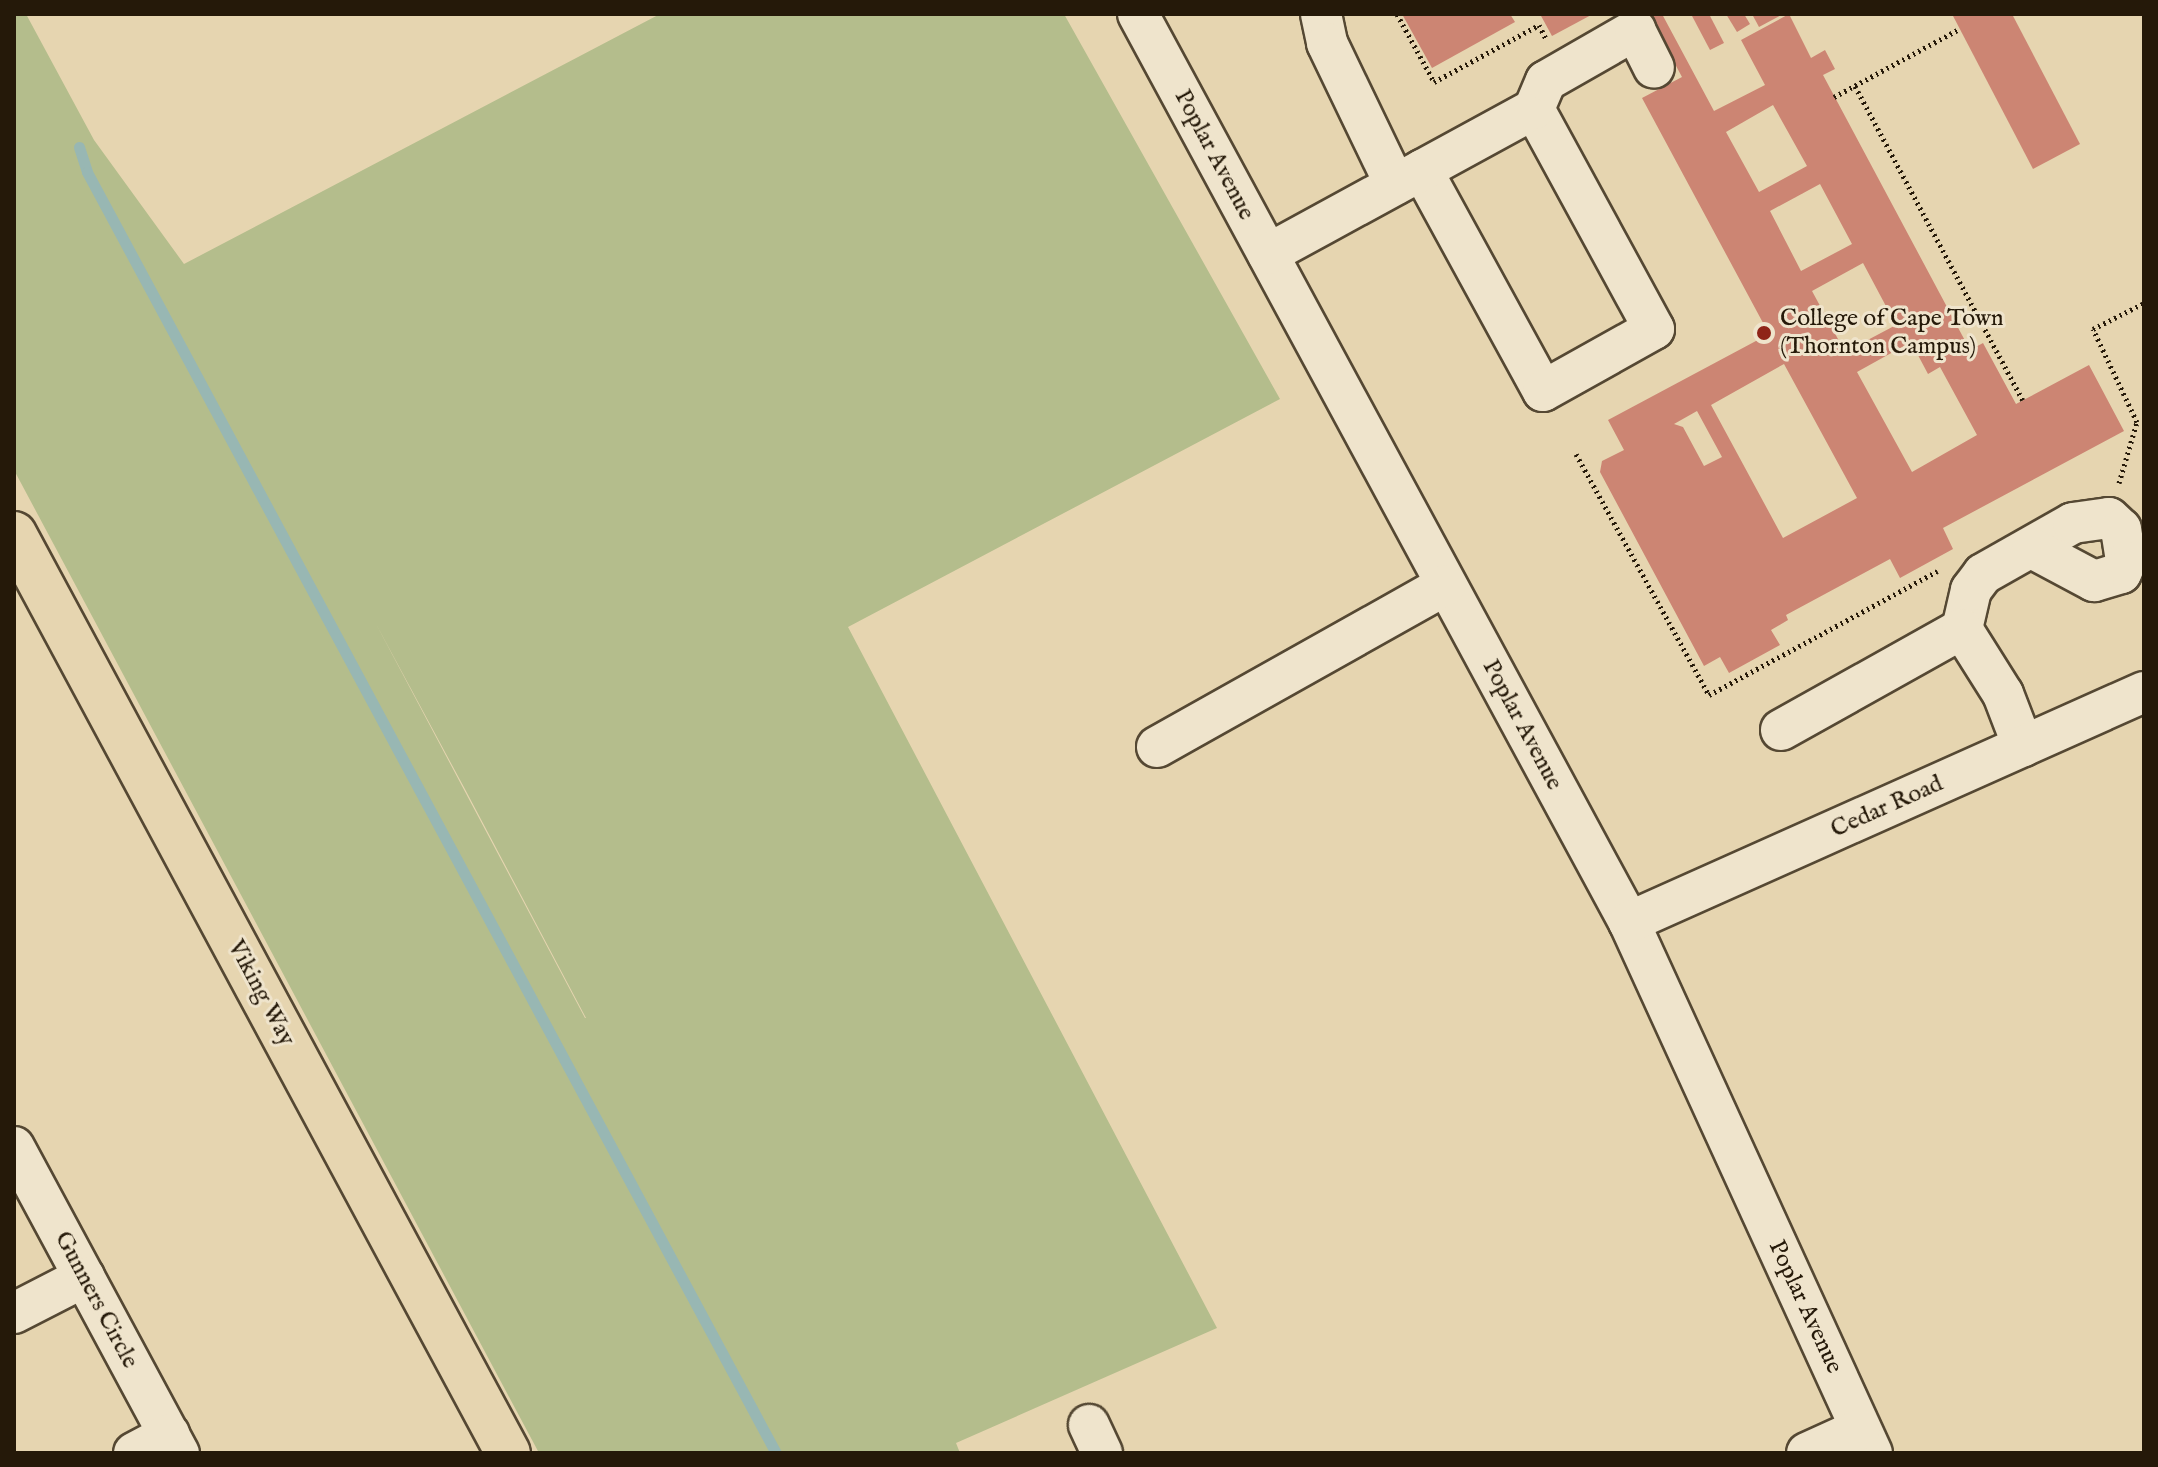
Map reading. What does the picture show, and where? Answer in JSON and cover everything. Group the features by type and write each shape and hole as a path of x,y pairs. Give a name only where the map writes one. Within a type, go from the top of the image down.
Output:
{"main road":[{"name":"Viking Way","path":"14,534 508,1453"}],"street":[{"name":"Poplar Avenue","path":"1138,14 1629,922 1866,1441"},
{"path":"1321,14 1327,43 1543,391 1654,329 1534,109"},
{"path":"1268,254 1534,109 1546,81 1635,30 1654,68"},
{"path":"1781,730 1962,629 1978,580 2002,561 2032,548 2073,523 2109,518 2121,529 2126,545 2121,573 2109,580 2077,575 2032,548"},
{"path":"1157,747 1446,585"},
{"path":"1962,629 2003,694 2023,746"},
{"name":"Cedar Road","path":"1629,922 2144,692"},
{"name":"Gunners Circle","path":"17,1161 174,1444"},
{"path":"14,1313 84,1277"},
{"path":"1807,1453 1866,1441"},
{"path":"134,1453 174,1444"}],"path":[{"path":"1397,14 1434,82 1539,25 1563,71"},
{"path":"1834,97 1959,29"},
{"path":"1855,86 2023,400"},
{"path":"2109,518 2137,422 2093,329 2144,303"},
{"path":"1576,454 1709,695 1944,567 1957,566 1978,580"}],"green space":[{"path":"14,14 26,14 94,140 184,264 660,14 1064,14 1280,399 848,627 1217,1328 956,1443 960,1453 539,1453 14,470","holes":["375,622 466,791 586,1018"]}],"building":[{"path":"1402,14 1510,14 1515,22 1432,68"},
{"path":"1540,14 1593,14 1552,36"},
{"path":"1648,14 1662,14 1714,111 1765,85 1741,40 1789,14 1811,58 1825,50 1835,69 1823,75 1970,350 1983,343 2016,404 2089,365 2124,431 1943,528 1953,549 1900,578 1890,559 1786,615 1788,620 1771,630 1780,645 1729,673 1720,657 1704,666 1600,472 1602,461 1624,450 1608,420 1769,334 1642,98 1682,77","holes":["1773,105 1807,166 1759,192 1726,132","1820,184 1852,244 1801,271 1770,211","1863,263 1896,325 1845,352 1812,291","1911,342 1928,374 1940,367 1977,435 1912,472 1857,372","1784,364 1857,498 1783,538 1711,405","1697,411 1722,457 1704,466 1683,427 1674,424"]},
{"path":"1691,14 1709,14 1724,43 1710,50"},
{"path":"1726,14 1744,14 1750,24 1737,32"},
{"path":"1752,14 1783,14 1759,27"},
{"path":"1952,14 2012,14 2080,144 2033,169"}],"waterway":[{"path":"79,147 87,172 776,1453"}],"place":[{"name":"College of Cape Town (Thornton Campus)","path":"1764,333"}]}
